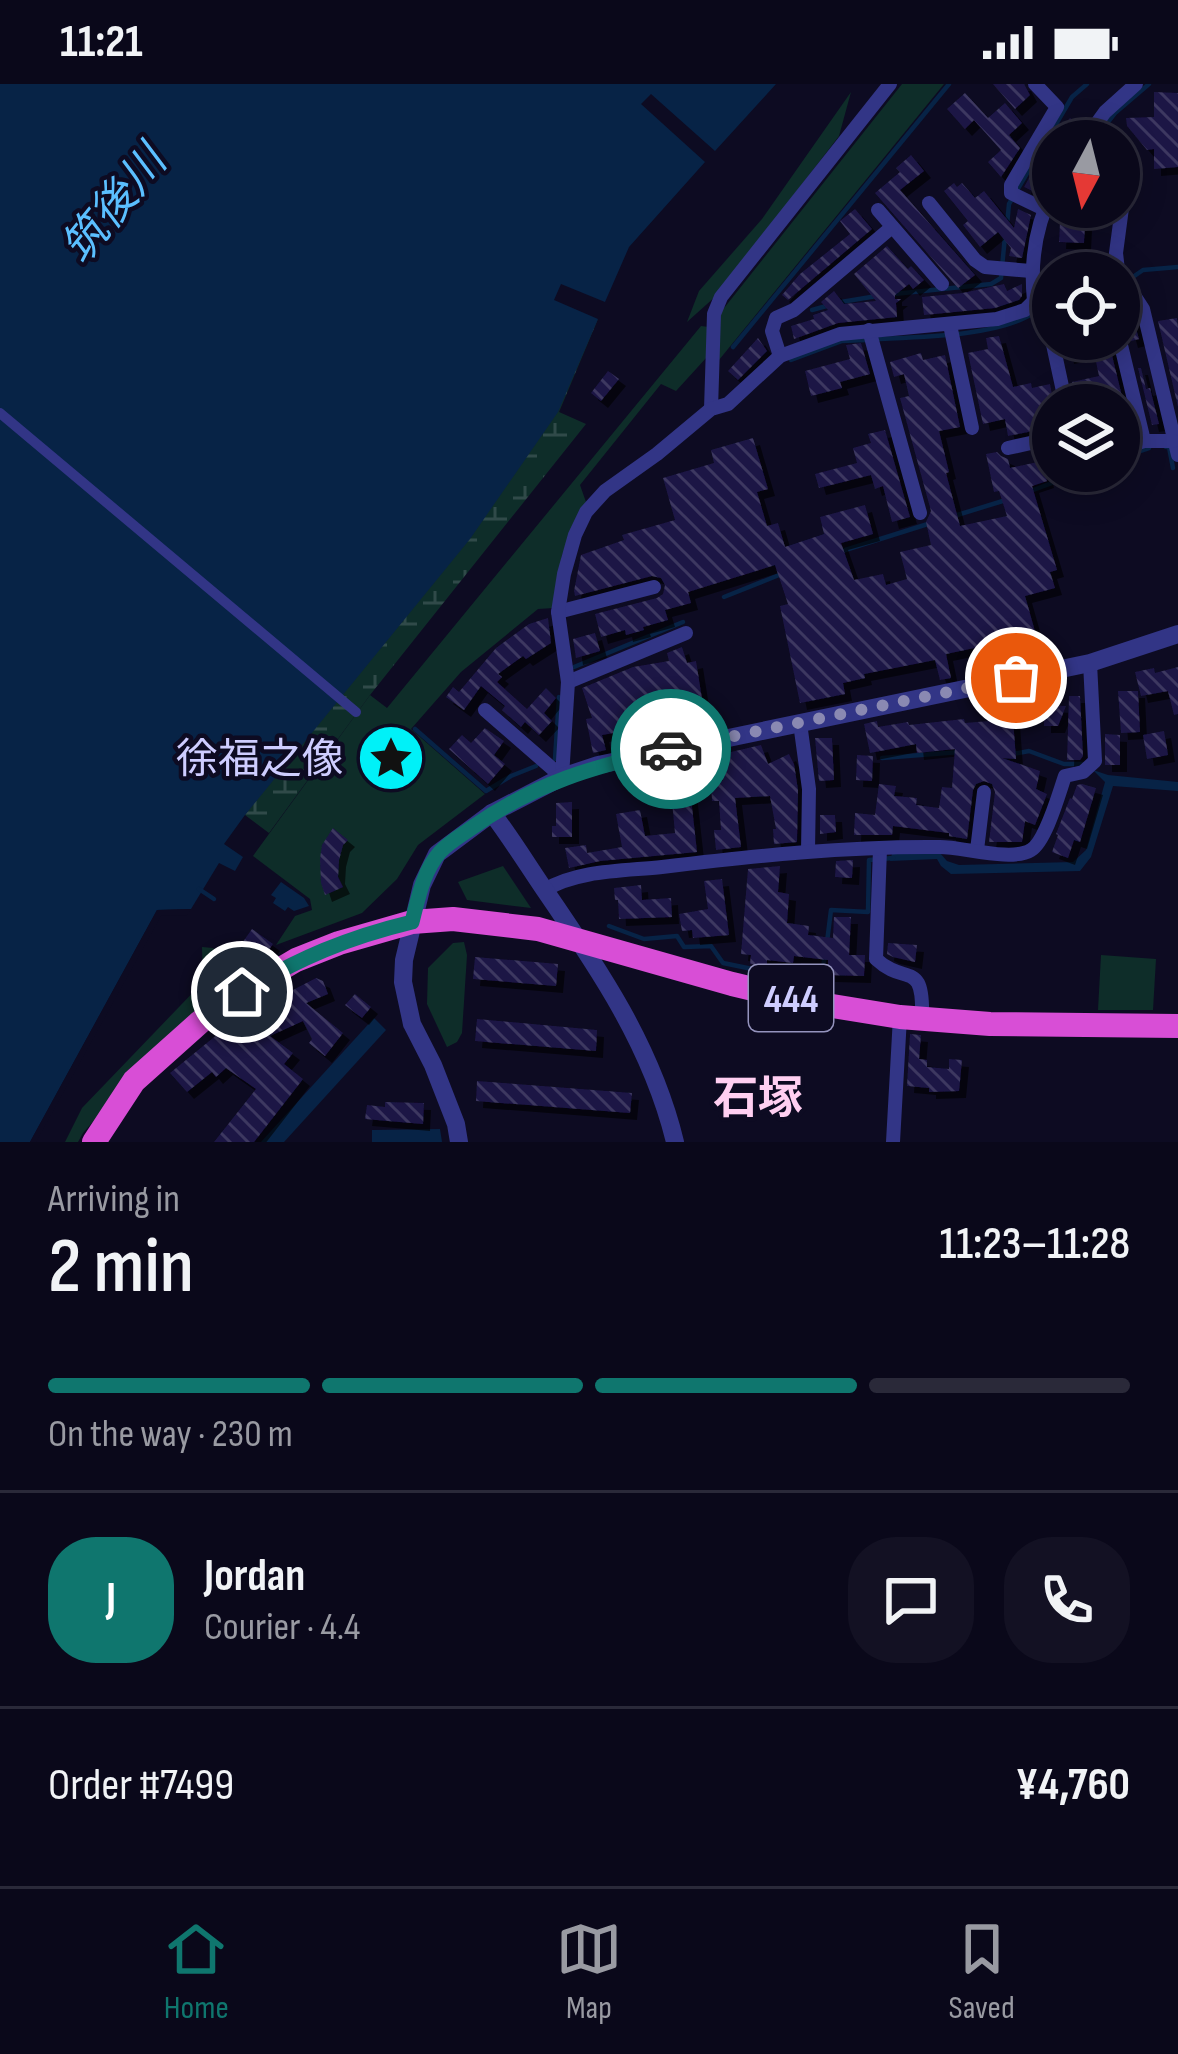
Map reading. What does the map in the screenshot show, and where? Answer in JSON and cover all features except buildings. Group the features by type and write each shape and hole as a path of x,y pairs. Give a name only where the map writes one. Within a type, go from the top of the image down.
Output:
{"highway":[{"name":"444","path":"97,1139 134,1081 242,992 296,960 412,922 453,919 538,929 808,1002 911,1017 990,1024 1178,1026"}],"street":[{"path":"711,409 714,314 721,298 890,84"},
{"path":"1035,84 1057,107 1049,120"},
{"path":"1099,120 1136,84"},
{"path":"1032,149 1011,185 1014,196 1032,204"},
{"path":"929,203 975,260 1002,271 1031,271 1040,228"},
{"path":"878,210 942,284"},
{"path":"780,356 772,331 776,318 794,310 892,227"},
{"path":"833,277 847,293"},
{"path":"1140,304 1176,448 1140,442"},
{"path":"562,777 568,682 558,612 574,535 604,490 711,409 728,404 780,356 840,334 952,332 1032,305"},
{"path":"952,332 972,428"},
{"path":"871,336 920,513"},
{"path":"1124,360 1144,441"},
{"path":"0,413 356,712"},
{"path":"1008,448 1032,443"},
{"path":"558,612 653,586"},
{"path":"568,682 686,633"},
{"path":"457,1133 433,1065 412,1024 403,982 404,960 422,885 437,854 492,813 562,777 598,765 1090,662 1178,634"},
{"path":"545,890 557,882 609,873 808,850 943,847 1014,855 1030,852 1040,842 1065,776 1083,772 1095,761 1090,662"},
{"path":"485,710 562,777"},
{"path":"800,723 809,789 808,850"},
{"path":"977,850 984,792"},
{"path":"492,813 619,1001 648,1062 675,1142"},
{"path":"880,849 876,959 881,966 917,979 921,987 911,1017 893,1142"}],"green space":[{"path":"902,84 944,84 719,360 707,357 676,391 661,384 580,485 586,502 562,555 554,608 538,609 461,672 411,729 485,794 418,845 397,879 362,913 276,945 295,916 312,910 310,899 253,856 370,695 387,708 701,326 709,327"},
{"path":"851,92 839,136 716,296 687,322 699,291 762,219"},
{"path":"598,319 559,412 586,424 370,695 269,833 245,815"},
{"path":"503,866 531,908 467,900 458,882"},
{"path":"464,942 462,1033 447,1047 427,1004 428,968 453,943"},
{"path":"202,947 213,948 223,960 223,985 213,1005 149,1057 78,1142 65,1142 82,1108 203,982"},
{"path":"1101,955 1156,959 1153,1010 1098,1010"}],"water":[{"name":"筑後川","path":"0,84 776,84 715,151 651,94 641,104 705,162 629,247 605,302 561,284 554,300 598,319 558,412 470,539 224,844 243,857 235,871 219,863 191,909 157,910 30,1142 0,1142"},
{"path":"1093,770 1178,782 1178,791 1113,786 1091,857 1080,871 951,874 937,859 890,861 892,854 940,853 959,865 1073,862 1086,850 1105,782"},
{"path":"281,882 309,906 285,911 273,903 276,898 271,895"},
{"path":"374,1018 386,1030 284,1142 261,1142"},
{"path":"440,1129 442,1142 372,1142 372,1130"}],"pier":[{"path":"191,909 187,915 161,916 36,1142 30,1142 157,910"}],"waterway":[{"path":"733,347 949,84"},
{"path":"1007,225 1009,204 1072,97 1087,84"},
{"path":"1110,120 1149,84"},
{"path":"894,294 991,284 1001,278 1005,236"},
{"path":"1140,272 1178,267"},
{"path":"841,302 877,296"},
{"path":"812,310 830,305"},
{"path":"877,339 982,331 1032,314"},
{"path":"791,360 842,341 866,340"},
{"path":"1166,447 1173,468"},
{"path":"1140,451 1149,448"},
{"path":"1028,492 1032,490"},
{"path":"954,516 1006,500"},
{"path":"839,552 931,523"},
{"path":"724,597 784,573"},
{"path":"574,667 683,622"},
{"path":"555,759 559,697"},
{"path":"415,729 486,791 536,766"},
{"path":"1013,754 1029,751 1064,764 1083,764"},
{"path":"882,758 960,752"},
{"path":"827,942 831,910 868,912 869,860 893,858"},
{"path":"199,889 214,899"},
{"path":"609,926 644,939 677,936 684,947 711,946 723,963 772,973 822,974 825,954"}],"way so far":[{"path":"671,749 1016,678"}],"place":[{"name":"徐福之像","path":"391,758"}],"district":[{"name":"石塚","path":"758,1097"}],"route":[{"path":"242,992 296,960 412,922 437,854 492,813 562,777 671,749"}]}
